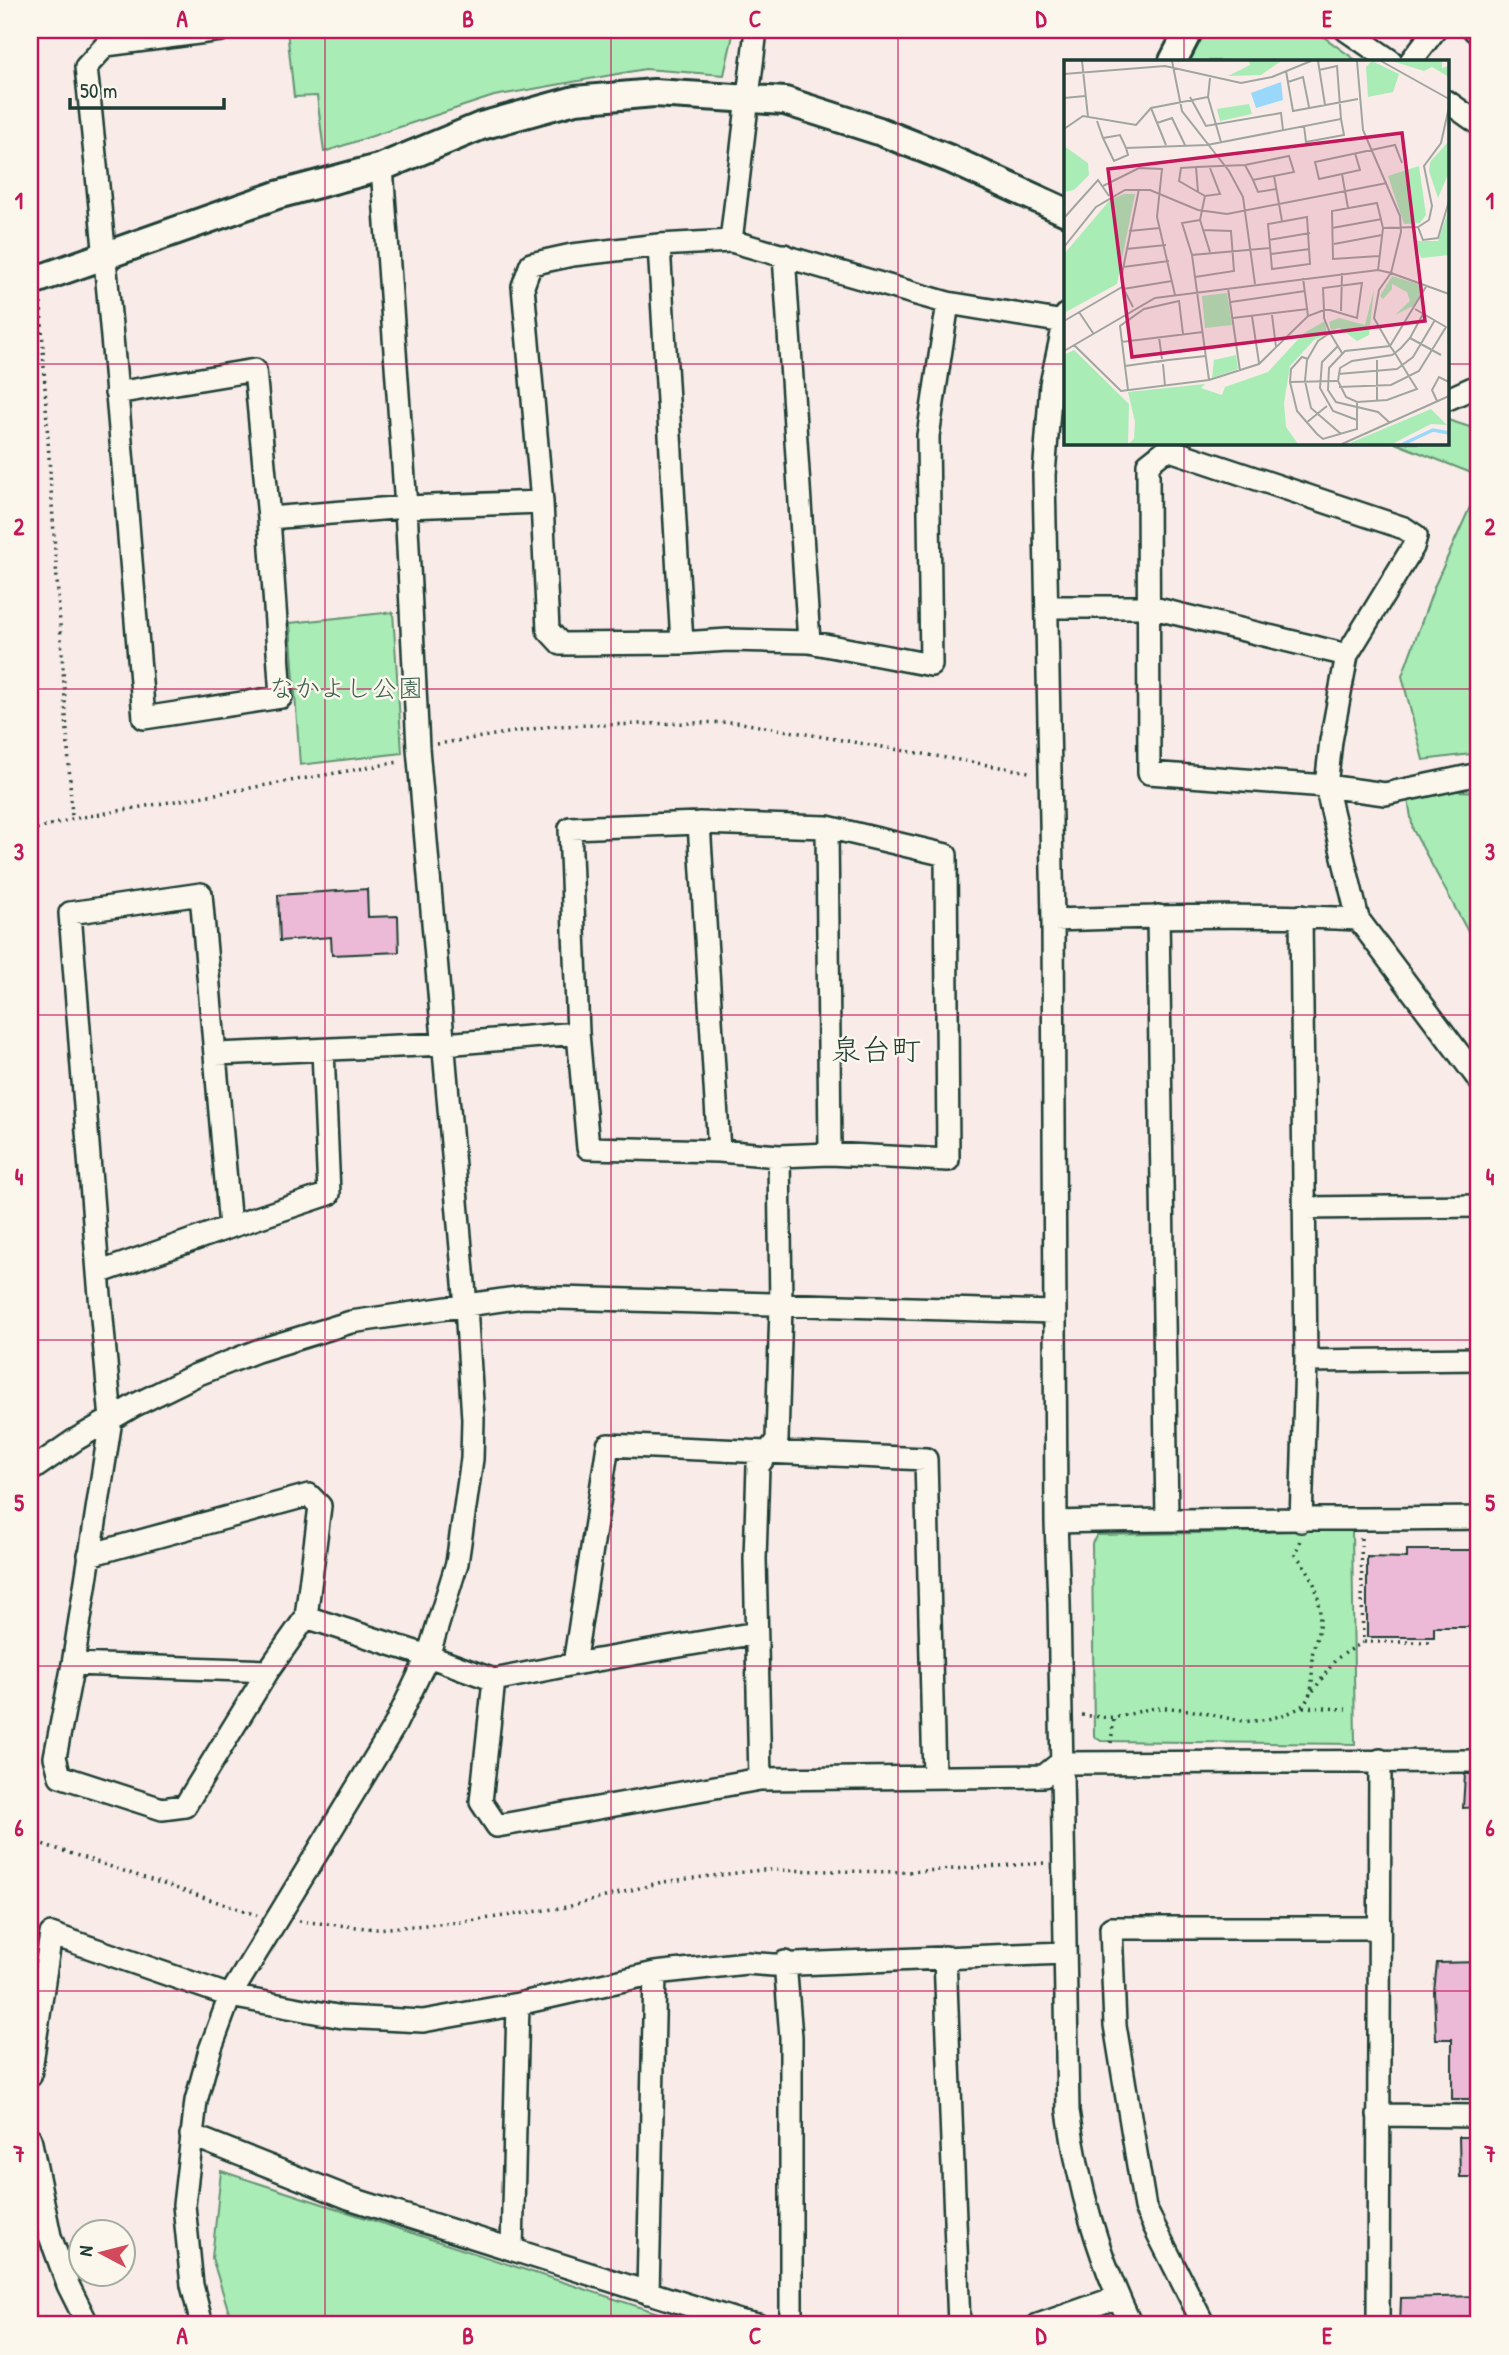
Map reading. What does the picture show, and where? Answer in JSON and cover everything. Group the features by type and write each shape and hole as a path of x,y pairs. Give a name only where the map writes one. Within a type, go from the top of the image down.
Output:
{"main road":[{"path":"1174,60 1189,30"},
{"path":"35,281 277,195 382,167 481,126 575,100 654,93 785,101 879,131 950,159 1064,211"}],"street":[{"path":"116,394 255,370 269,518 281,697 144,718 116,394 106,257 86,67 106,45 221,30"},
{"path":"731,241 756,30"},
{"path":"1346,30 1390,60"},
{"path":"1412,60 1435,30"},
{"path":"1474,30 1479,34"},
{"path":"1450,103 1479,124"},
{"path":"202,2325 192,2285 184,2217 191,2135 206,2063 230,1997 395,1725 428,1656 457,1563 472,1459 473,1419 466,1306 418,748 406,507 382,167"},
{"path":"948,303 928,436 931,665 809,642 728,639 682,643 561,644 548,630 542,502 523,286 531,264 572,255 659,245 731,241 948,303 1064,318"},
{"path":"659,245 682,643"},
{"path":"784,255 809,642"},
{"path":"1064,323 1051,384 1044,475 1053,920 1056,1522 1068,2111 1073,2150 1093,2233 1130,2325"},
{"path":"1450,398 1479,386"},
{"path":"1479,774 1385,794 1326,786 1149,773 1148,464 1167,449 1404,528 1416,536 1413,547 1347,655 1331,741 1326,786 1359,919 1479,1080"},
{"path":"269,518 406,507 542,502"},
{"path":"1047,607 1149,607 1347,655"},
{"path":"699,823 719,1151"},
{"path":"699,823 827,827 946,855 948,1160 588,1148 578,1033 570,828 699,823"},
{"path":"827,827 830,1154"},
{"path":"89,1555 309,1495 320,1506 306,1617 268,1671 185,1806 162,1809 60,1776 55,1757 73,1664 89,1555 111,1420 70,913 201,894 230,1227"},
{"path":"1053,920 1158,916 1301,916 1359,919"},
{"path":"1158,916 1167,1519"},
{"path":"1301,916 1306,1361 1301,1521"},
{"path":"216,1054 444,1044 578,1033"},
{"path":"98,1273 329,1194 323,1050"},
{"path":"760,1779 755,1559 758,1465 777,1440 781,1306 779,1156"},
{"path":"1304,1208 1479,1206"},
{"path":"30,1471 111,1420 196,1375 296,1338 351,1322 523,1297 1054,1312"},
{"path":"1306,1361 1479,1359"},
{"path":"574,1664 608,1446 926,1459 934,1777"},
{"path":"1056,1522 1479,1518"},
{"path":"306,1617 494,1680 756,1633"},
{"path":"73,1664 268,1671"},
{"path":"494,1680 481,1802 498,1826 760,1779 1044,1776 1060,1763 1479,1761"},
{"path":"1378,2325 1380,1760"},
{"path":"1204,2325 1145,2208 1115,2025 1111,1928 1379,1928"},
{"path":"30,2076 51,1934 230,1997 342,2017 424,2021 518,2004 655,1973 785,1962 1064,1953"},
{"path":"945,1957 959,2325"},
{"path":"785,1962 791,2036 792,2325"},
{"path":"648,2293 655,1973"},
{"path":"512,2249 518,2004"},
{"path":"1378,2115 1479,2116"},
{"path":"191,2135 349,2198 739,2322 758,2325"},
{"path":"30,2138 50,2236 68,2285 88,2325"},
{"path":"1038,2325 1118,2297"}],"path":[{"path":"35,281 72,819"},
{"path":"30,831 72,819 401,762 418,748 444,742 552,726 736,722 1051,775"},
{"path":"1361,1520 1363,1642"},
{"path":"1301,1521 1301,1538 1295,1555 1312,1577 1320,1612 1319,1634 1311,1653 1313,1692"},
{"path":"1303,1707 1336,1659 1363,1642 1432,1642"},
{"path":"1061,1715 1114,1717 1149,1708 1184,1707 1247,1722 1281,1716 1303,1707 1346,1709"},
{"path":"1111,1762 1114,1717"},
{"path":"30,1840 257,1915 376,1929 463,1922 567,1907 662,1882 761,1870 908,1872 1064,1863"}],"green space":[{"path":"287,30 734,30 724,75 645,69 494,96 324,152 317,96 294,97"},
{"path":"1206,30 1314,30 1356,60 1191,60"},
{"path":"1450,421 1479,430 1479,476 1398,444 1450,444"},
{"path":"1479,487 1479,753 1423,760 1402,676 1435,585"},
{"name":"なかよし公園","path":"393,612 402,753 300,765 290,623"},
{"path":"1415,789 1479,792 1479,952 1413,830 1407,793"},
{"path":"1352,1530 1355,1744 1101,1741 1094,1736 1092,1543 1097,1535"},
{"path":"221,2171 695,2325 233,2325 212,2258"}],"building":[{"path":"367,889 368,917 398,916 399,952 332,955 331,937 280,941 278,895"},
{"path":"1407,1550 1479,1550 1479,1615 1473,1615 1473,1627 1434,1627 1434,1637 1367,1637 1367,1557 1407,1558"},
{"path":"1465,1774 1479,1774 1479,1807 1463,1808"},
{"path":"1479,1962 1479,2099 1452,2099 1452,2039 1436,2039 1434,1992 1437,1963"},
{"path":"1459,2137 1479,2137 1479,2177 1460,2177"},
{"path":"1479,2296 1479,2325 1400,2325 1401,2298"}],"district":[{"name":"泉台町","path":"876,1050"}]}
